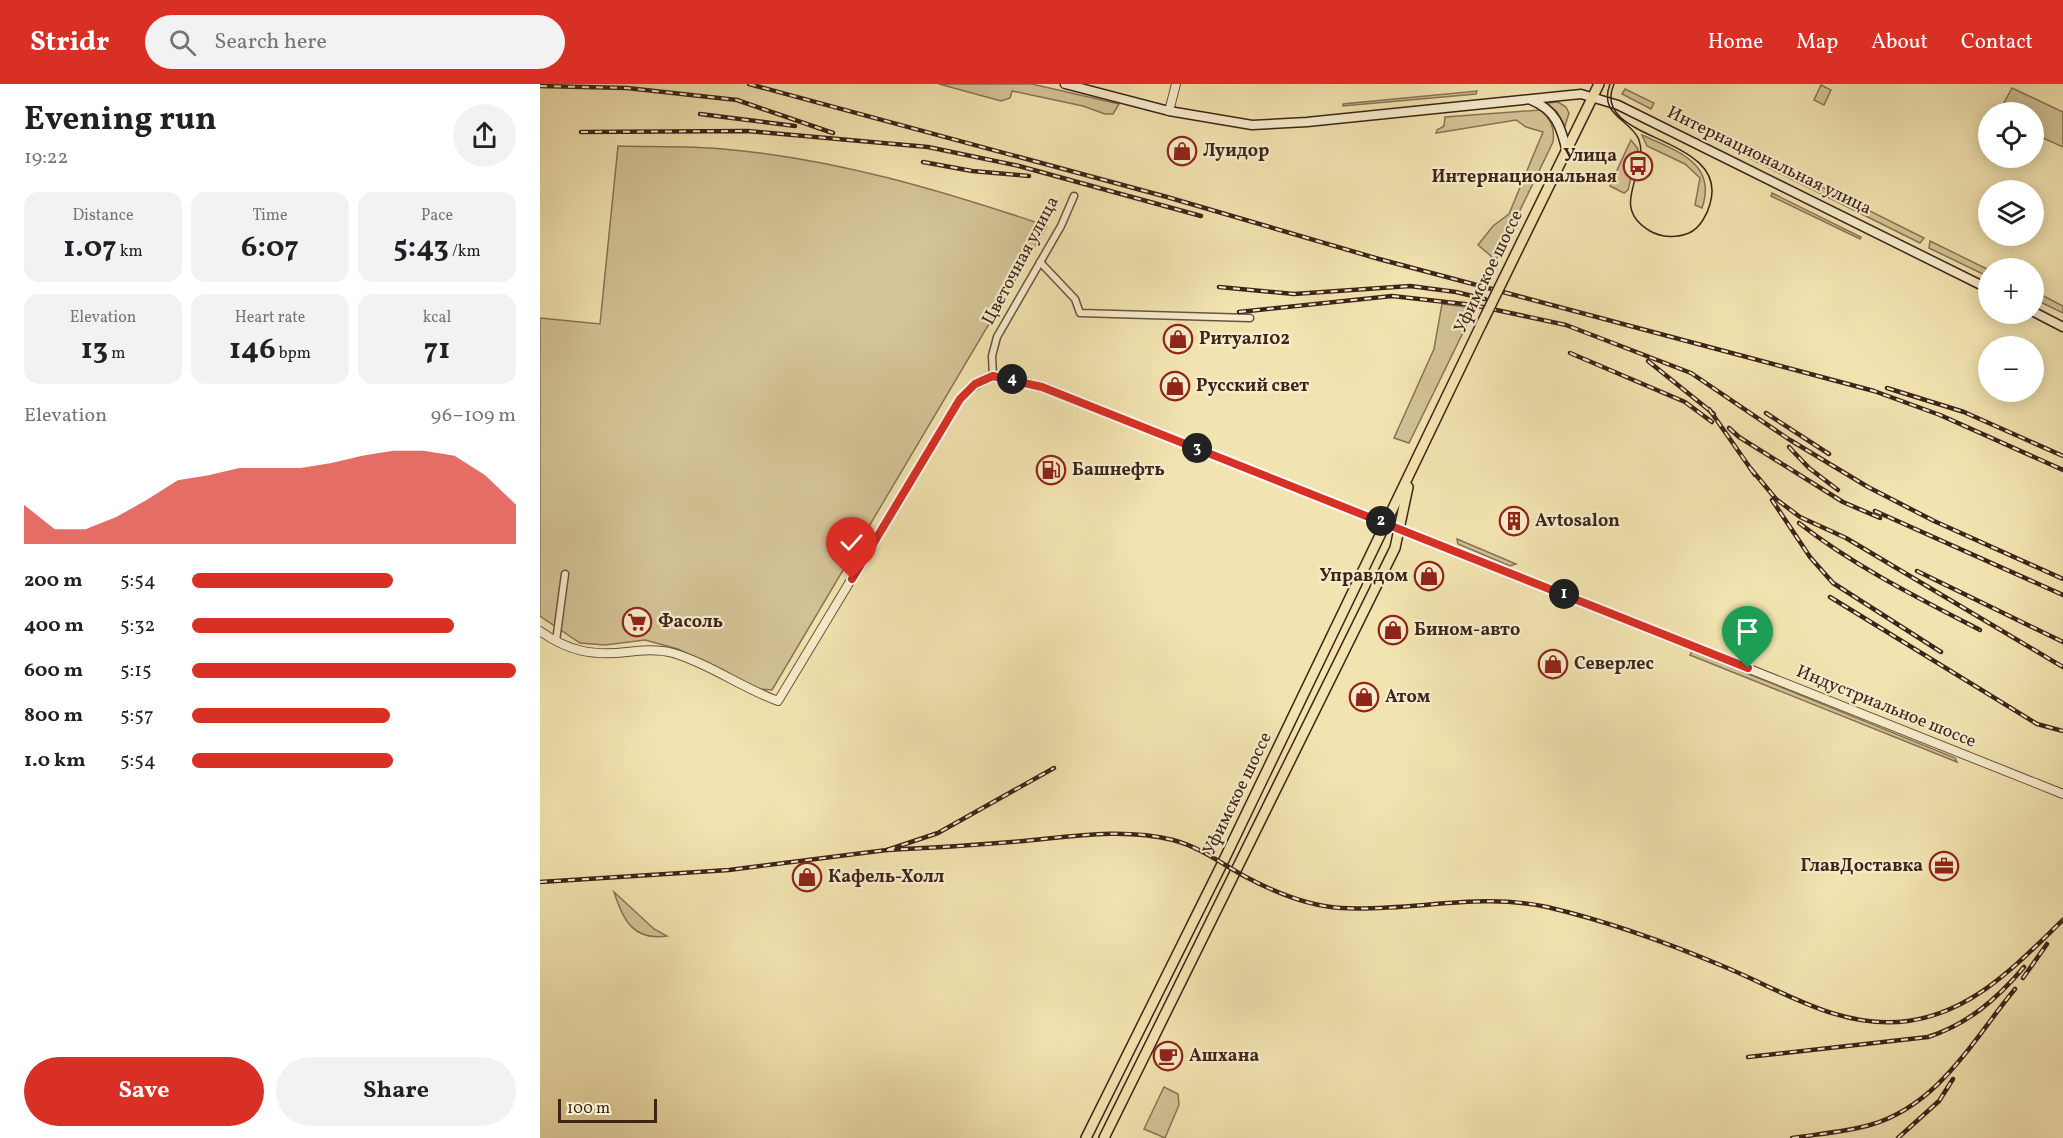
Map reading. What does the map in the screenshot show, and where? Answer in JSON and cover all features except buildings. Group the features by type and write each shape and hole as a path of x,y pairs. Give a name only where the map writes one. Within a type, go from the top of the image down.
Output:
{"main road":[{"name":"Интернациональная улица","path":"1065,84 1169,111 1252,125 1307,122 1581,93 1618,105 1978,284"},
{"name":"Уфимское шоссе","path":"1086,1138 1223,862 1387,524 1414,462 1599,84"},
{"path":"1530,100 1541,104 1556,117 1567,152"},
{"path":"2044,317 2063,327"},
{"name":"Уфимское шоссе","path":"1104,1138 1390,559 1395,548 1397,528 1414,462"}],"street":[{"path":"1169,111 1176,84"},
{"name":"Цветочная улица","path":"993,376 992,356 997,337 1061,226 1074,196"},
{"path":"1040,262 1075,299 1080,313 1250,318"},
{"path":"540,631 572,650 588,653 654,650 675,654 778,701 960,399 975,384 993,376"},
{"name":"Индустриальное шоссе","path":"993,376 1042,387 2063,794"},
{"path":"556,641 565,574"}],"shaded area":[{"path":"939,84 1032,84 1119,104 1113,114 1105,114 1083,106 1012,91 1010,98 1001,101"},
{"path":"1821,85 1831,90 1824,105 1814,100"},
{"path":"2012,88 2042,102 2004,102"},
{"path":"1625,89 1654,103 1651,109 1622,94"},
{"path":"1477,91 1476,94 1343,106 1343,104"},
{"path":"1558,102 1566,107 1569,113 1565,126 1557,112 1547,103"},
{"path":"2044,103 2063,112 2063,147 2044,138"},
{"path":"1540,110 1551,124 1553,142 1493,266 1491,256 1478,245 1493,226 1509,214 1543,132 1526,127 1516,120 1436,133 1444,126 1445,117"},
{"path":"1642,135 1680,153 1699,169 1704,180 1705,193 1702,208 1695,205 1700,178 1685,164 1647,146"},
{"path":"1720,136 1924,238 1920,243 1717,142"},
{"path":"1631,140 1638,149 1628,190 1624,193 1610,186"},
{"path":"618,146 723,149 806,160 888,178 968,200 1047,226 772,690 759,689 678,649 645,640 605,645 580,643 540,616 540,318 600,324"},
{"path":"1772,193 1861,237 1860,239 1771,196"},
{"path":"1930,241 1978,265 1978,272 1929,248"},
{"path":"2044,296 2063,306 2063,313 2044,304"},
{"path":"1442,304 1475,308 1409,443 1394,438 1434,349"},
{"path":"1457,539 1516,564 1510,566 1458,544"},
{"path":"1692,651 1955,758 1957,762 1690,655"},
{"path":"614,892 654,929 667,936 655,937 638,932 626,920"},
{"path":"1164,1087 1178,1094 1179,1105 1165,1138 1144,1129"}],"tram line":[{"path":"1610,84 1607,95 1608,103 1639,140 1641,152 1632,188 1632,211 1638,221 1659,235 1680,236 1693,231 1700,225 1710,204 1711,181 1700,164 1682,151 1621,118 1612,103 1614,84"}],"railway":[{"path":"749,84 1167,197 1379,259 1874,391 1940,415 2063,470"},
{"path":"540,86 627,88 737,100 833,133"},
{"path":"700,114 795,126"},
{"path":"581,132 748,131 928,147 1019,166 1201,216"},
{"path":"923,162 972,171 1029,176"},
{"path":"1219,287 1294,294 1410,286 1456,292 1485,299"},
{"path":"1239,312 1392,296 1473,305 1566,325 1691,373 1790,440 1868,487 1934,521 2063,579"},
{"path":"1570,353 1685,402 1712,422"},
{"path":"1648,361 1714,414"},
{"path":"1887,388 1964,412 2063,456"},
{"path":"1709,409 1755,475"},
{"path":"1766,413 1829,454"},
{"path":"1729,428 1739,437 1843,502 1880,518"},
{"path":"1789,447 1809,468 1838,490"},
{"path":"1751,469 1776,499 1800,517 1846,538 2063,667"},
{"path":"1772,500 1810,557 1833,583 1941,652"},
{"path":"1875,511 2063,595"},
{"path":"1799,523 1864,567 1980,630"},
{"path":"1917,571 2063,642"},
{"path":"1830,597 2037,724 2063,731"},
{"path":"540,882 729,870 887,850 938,833 1054,768"},
{"path":"887,850 1099,834 1155,836 1192,847 1280,893 1329,907 1367,908 1495,901 1547,907 1615,926 1682,949 1814,1007 1860,1020 1883,1022 1908,1021 1932,1016 1974,996 2012,968 2063,920"},
{"path":"2023,978 2047,944"},
{"path":"1748,1057 1928,1037 1969,1018 2003,990 2024,967"},
{"path":"1792,1138 1870,1125 1894,1116 1916,1103 1952,1069 2015,989"},
{"path":"1898,1138 1939,1101 1953,1079"}],"place":[{"name":"Луидор","path":"1182,151"},
{"name":"Улица Интернациональная","path":"1638,166"},
{"name":"Ритуал102","path":"1178,339"},
{"name":"Русский свет","path":"1175,386"},
{"name":"Башнефть","path":"1051,470"},
{"name":"Avtosalon","path":"1514,521"},
{"name":"Управдом","path":"1429,576"},
{"name":"Фасоль","path":"637,622"},
{"name":"Бином-авто","path":"1393,630"},
{"name":"Северлес","path":"1553,664"},
{"name":"Атом","path":"1364,697"},
{"name":"ГлавДоставка","path":"1944,866"},
{"name":"Кафель-Холл","path":"807,877"},
{"name":"Ашхана","path":"1168,1056"}],"route":[{"path":"852,579 960,399 975,384 993,376 1042,387 1748,668"}]}
